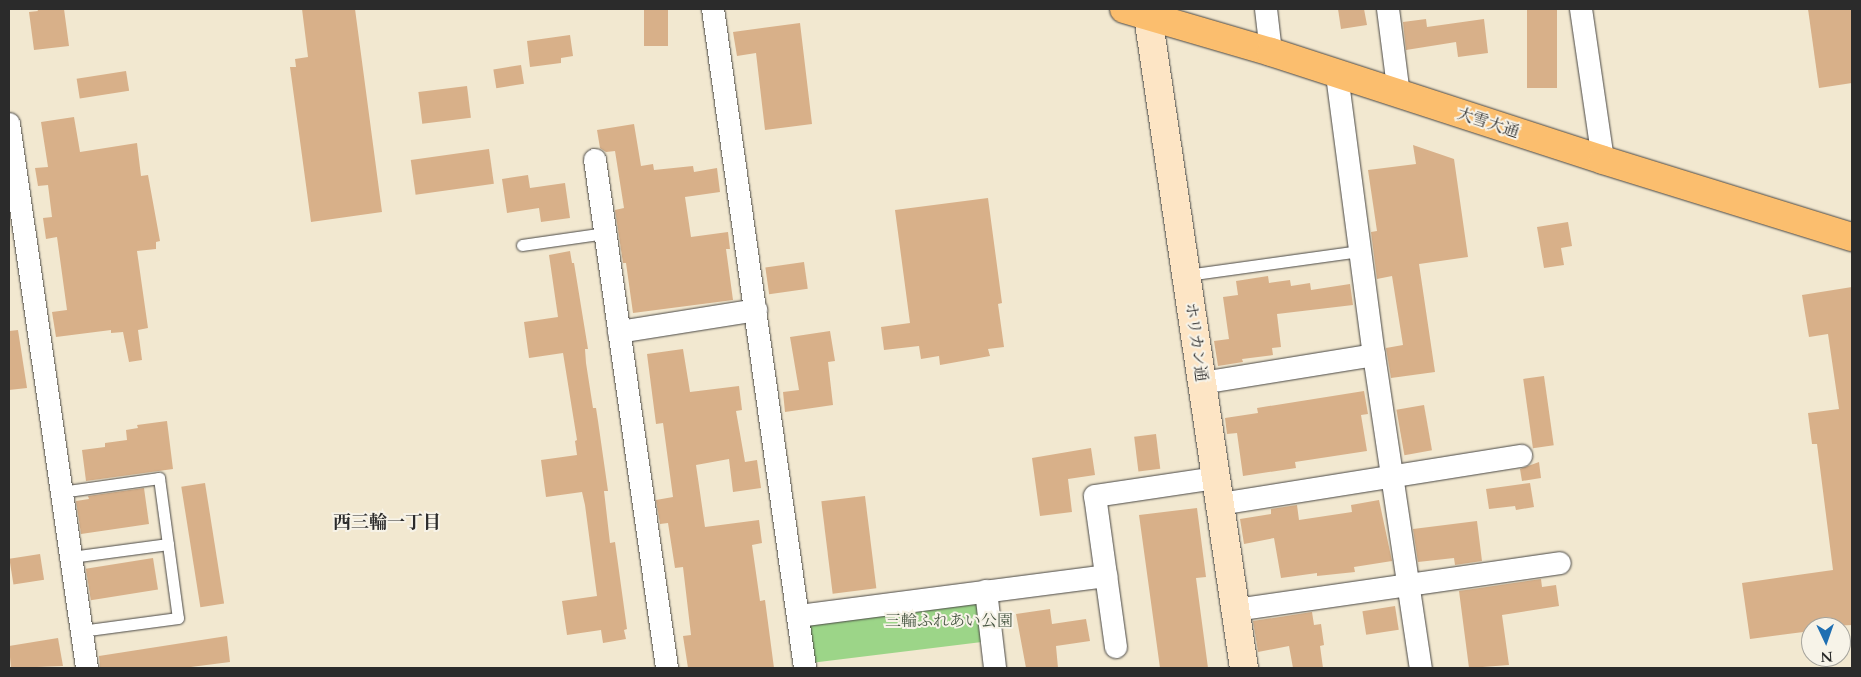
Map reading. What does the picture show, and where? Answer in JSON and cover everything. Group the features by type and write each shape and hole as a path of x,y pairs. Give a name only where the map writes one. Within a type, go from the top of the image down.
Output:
{"highway":[{"name":"大雪大通","path":"1140,11 1603,160 1852,237"}],"street":[{"path":"713,9 805,668"},
{"path":"1266,9 1272,52"},
{"path":"1388,9 1399,94"},
{"path":"1581,9 1603,160"},
{"name":"ホリカン通","path":"1140,11 1186,275 1244,668"},
{"path":"1338,75 1374,356 1421,668"},
{"path":"9,124 87,668"},
{"path":"595,160 667,668"},
{"path":"619,332 756,310"},
{"path":"1202,383 1374,356"},
{"path":"1116,647 1095,496 1218,491 1392,477 1522,456"},
{"path":"1235,610 1560,563"},
{"path":"799,616 1106,576"},
{"path":"986,591 995,668"}],"lane":[{"path":"522,245 605,233"},
{"path":"1186,275 1361,251"},
{"path":"61,492 158,478 168,544 178,618 81,631"},
{"path":"71,557 168,544"}],"green space":[{"name":"三輪ふれあい公園","path":"986,591 992,641 805,664 798,614"}],"building":[{"path":"37,9 64,9 69,46 34,50 29,12 38,11"},
{"path":"302,9 355,9 382,212 311,222 290,67 296,67 295,59 308,57"},
{"path":"644,9 668,9 668,46 644,46"},
{"path":"1338,9 1364,9 1367,25 1341,29"},
{"path":"1527,9 1557,9 1557,88 1527,88"},
{"path":"1808,9 1852,9 1852,83 1819,88"},
{"path":"1426,19 1427,27 1484,19 1488,53 1458,57 1456,42 1406,50 1403,22"},
{"path":"800,23 812,124 765,130 756,53 737,56 733,32"},
{"path":"570,35 573,56 561,58 561,63 530,67 527,41"},
{"path":"521,65 524,84 496,88 493,69"},
{"path":"126,71 129,91 80,99 77,79"},
{"path":"467,86 471,118 422,124 418,92"},
{"path":"74,117 80,152 137,143 141,176 148,175 160,241 156,242 156,249 137,251 148,328 138,330 142,360 129,362 123,332 111,333 111,330 56,337 52,312 67,310 57,237 46,239 43,218 52,217 48,185 38,186 35,168 48,167 41,122"},
{"path":"634,124 641,166 653,164 654,170 693,166 694,172 717,168 720,192 685,197 691,237 728,232 730,249 726,249 733,300 633,313 626,263 623,263 615,210 624,208 615,151 606,152 600,148 597,130"},
{"path":"1413,145 1454,159 1468,257 1419,264 1435,372 1391,378 1386,348 1403,345 1392,276 1377,279 1371,232 1377,231 1368,170 1416,164"},
{"path":"489,149 494,184 416,195 411,160"},
{"path":"528,175 530,188 565,183 570,218 541,222 539,208 507,213 502,179"},
{"path":"988,198 1002,303 998,304 1004,347 988,349 990,356 940,365 939,356 921,359 919,346 884,350 881,327 910,323 895,210"},
{"path":"1568,222 1572,246 1561,248 1564,265 1544,268 1537,227"},
{"path":"570,251 572,263 574,263 588,349 585,349 586,363 593,408 596,408 608,491 604,491 610,543 615,542 627,629 624,630 626,639 603,643 601,630 567,635 562,601 597,596 585,505 582,492 546,497 541,460 577,455 575,441 577,440 563,353 529,358 524,322 558,317 549,255"},
{"path":"804,262 808,289 769,294 765,267"},
{"path":"1268,276 1269,283 1290,280 1291,286 1310,283 1311,290 1350,284 1353,305 1277,314 1281,347 1272,348 1273,355 1242,359 1243,362 1218,366 1214,341 1229,339 1223,297 1238,295 1236,281"},
{"path":"1852,287 1852,625 1851,617 1801,617 1801,632 1750,639 1742,583 1833,570 1817,444 1812,444 1808,413 1839,409 1828,334 1809,337 1802,295"},
{"path":"18,330 27,388 9,390 9,331"},
{"path":"830,331 835,361 828,362 833,405 785,412 783,392 799,390 790,337"},
{"path":"683,349 690,392 739,386 742,410 736,411 745,462 757,460 761,488 733,492 729,459 696,465 705,527 759,520 762,543 752,545 760,601 765,600 774,668 688,668 683,636 691,635 683,567 675,568 668,523 660,524 656,500 673,497 663,423 656,424 647,354"},
{"path":"1544,376 1554,445 1533,448 1523,379"},
{"path":"1364,391 1368,414 1361,415 1367,451 1295,462 1296,468 1243,476 1237,433 1227,434 1225,418 1258,413 1257,408"},
{"path":"1424,405 1432,450 1404,455 1396,410"},
{"path":"167,421 173,469 86,481 82,450 105,447 105,443 127,440 126,430 138,428 137,425"},
{"path":"1156,434 1160,469 1138,471 1134,437"},
{"path":"1091,448 1095,475 1068,479 1072,512 1040,516 1032,458"},
{"path":"1539,462 1541,478 1522,481 1520,469"},
{"path":"205,483 224,603 200,607 181,487"},
{"path":"1530,483 1534,507 1516,510 1515,506 1489,509 1486,489"},
{"path":"144,488 149,524 81,534 76,501 89,499 88,496"},
{"path":"865,496 876,588 833,594 821,501"},
{"path":"1379,500 1392,561 1354,567 1355,572 1317,576 1317,573 1281,578 1274,538 1244,544 1240,519 1271,514 1271,509 1297,505 1299,520 1352,512 1351,505"},
{"path":"1197,508 1206,577 1196,578 1208,668 1160,668 1139,515"},
{"path":"1477,521 1482,561 1455,565 1454,558 1418,562 1413,529"},
{"path":"40,554 44,580 13,585 9,559"},
{"path":"153,558 158,590 91,600 86,569"},
{"path":"1541,579 1542,587 1556,585 1559,606 1502,615 1509,665 1469,668 1459,591"},
{"path":"1395,606 1399,630 1366,635 1362,611"},
{"path":"1050,609 1052,624 1086,619 1090,641 1056,646 1058,668 1026,668 1016,614"},
{"path":"1312,612 1314,625 1321,624 1324,645 1320,646 1323,668 1293,668 1289,646 1258,652 1253,621"},
{"path":"227,636 230,662 183,668 100,668 99,656"},
{"path":"58,638 63,666 11,668 9,646"}],"district":[{"name":"西三輪一丁目","path":"387,523"}]}
